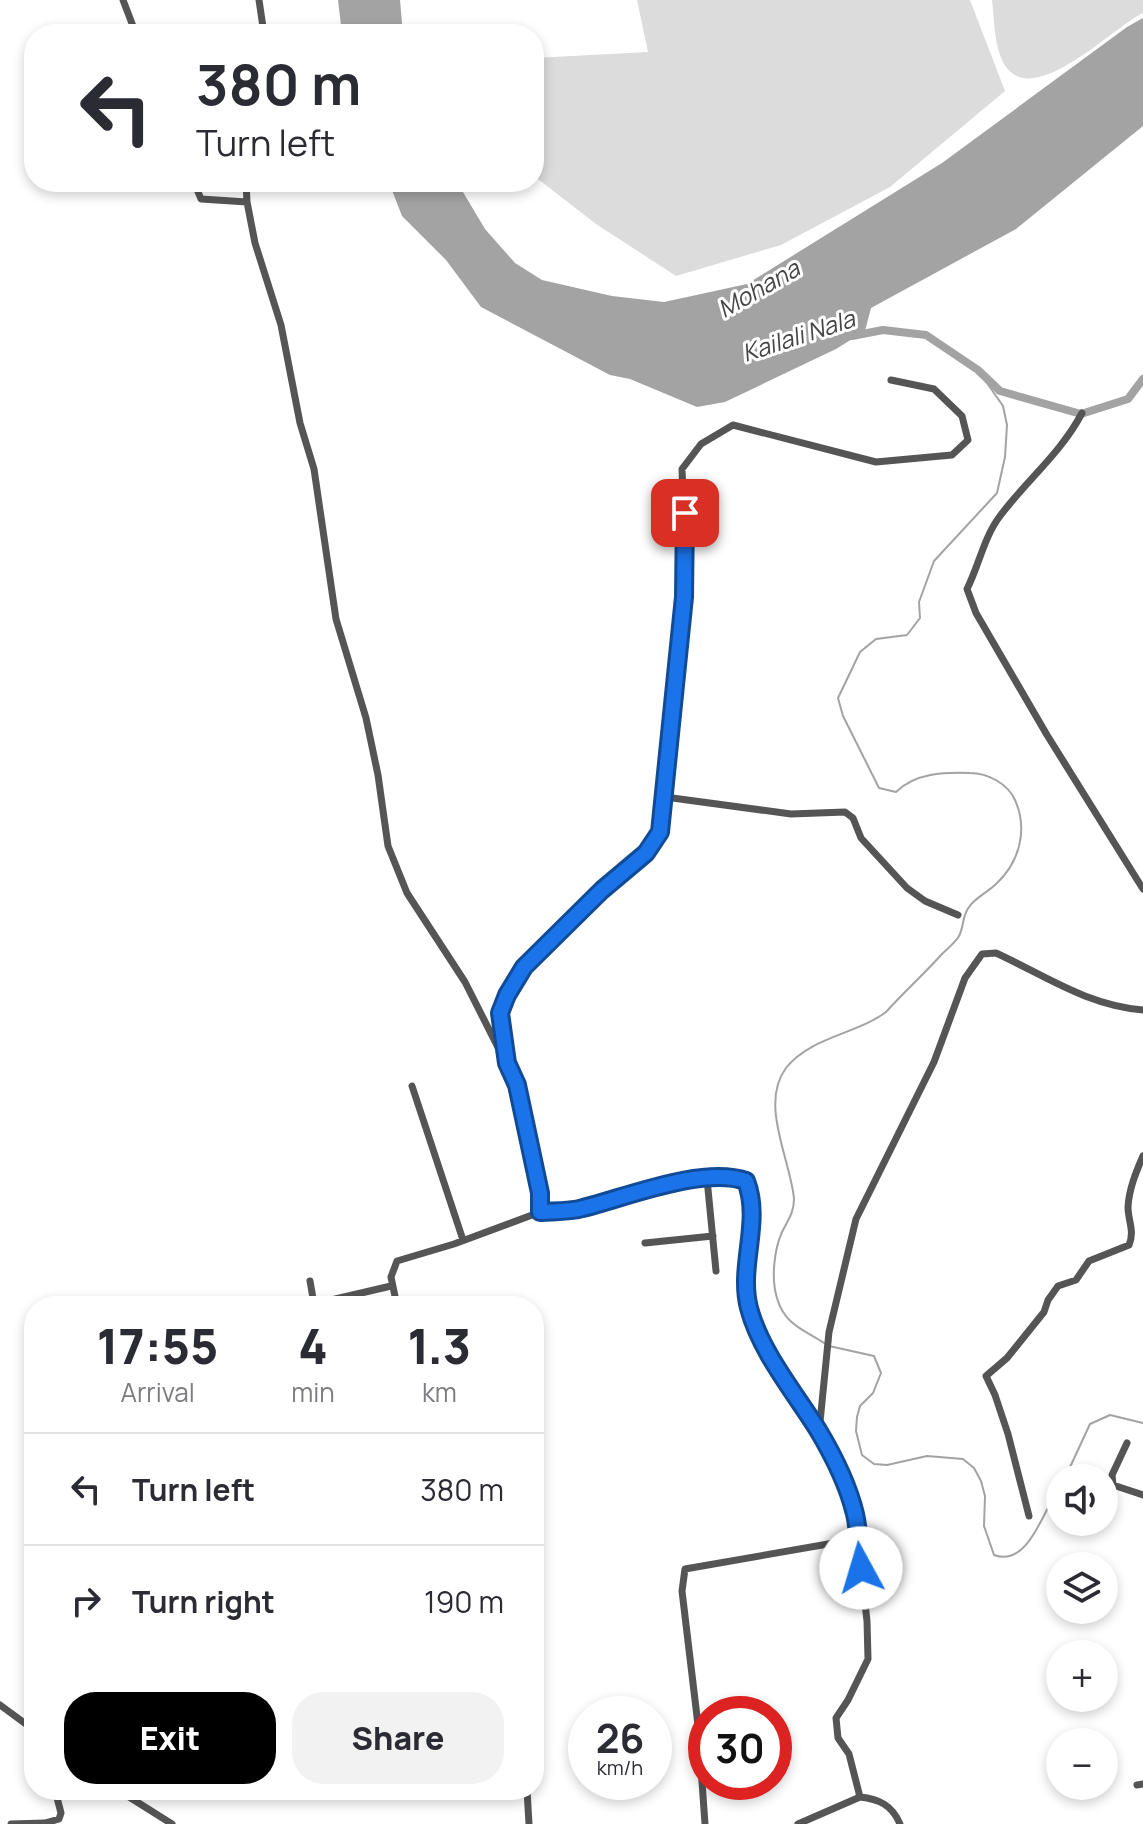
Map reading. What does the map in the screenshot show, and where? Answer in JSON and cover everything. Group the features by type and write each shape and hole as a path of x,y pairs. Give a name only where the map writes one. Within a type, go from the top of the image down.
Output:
{"street":[{"path":"123,0 132,24"},
{"path":"259,0 263,24"},
{"path":"198,192 201,199 247,202"},
{"path":"246,192 255,243 281,325 300,423 314,469 336,619 366,718 388,846 407,893 465,982 517,1085 540,1193 540,1212"},
{"path":"507,1063 500,1013 524,967 602,890 646,853 660,832 686,571 682,469 701,444 733,425 876,462 952,455 968,440 962,416 934,389 891,380"},
{"path":"1082,413 1057,453 999,517 983,546 967,589 976,613 1047,735 1143,889"},
{"path":"665,797 791,814 845,812 853,818 861,838 907,888 925,901 958,915"},
{"path":"819,1432 829,1332 856,1219 934,1062 965,978 982,954 996,953 1067,991 1124,1008 1143,1010"},
{"path":"412,1086 463,1240"},
{"path":"1029,1516 1008,1434 986,1376 1007,1358 1044,1312 1058,1286 1076,1280 1089,1261 1129,1245 1133,1232 1128,1212 1129,1198 1143,1156"},
{"path":"394,1296 391,1286 393,1266 397,1261 540,1212 579,1209 671,1184 730,1176 746,1181 752,1207 748,1306 787,1383 819,1432 855,1514 868,1659 836,1718 838,1738 849,1754 860,1797"},
{"path":"707,1179 716,1271"},
{"path":"645,1243 713,1236"},
{"path":"310,1281 312,1296"},
{"path":"350,1296 391,1286"},
{"path":"1127,1443 1112,1475 1113,1485 1143,1495"},
{"path":"705,1824 698,1725 682,1591 685,1569 851,1540 858,1542"},
{"path":"0,1705 24,1723"},
{"path":"798,1824 860,1797 874,1798 887,1805 900,1824"},
{"path":"11,1824 45,1823 59,1819 61,1813 58,1800"},
{"path":"134,1800 172,1824"},
{"path":"528,1800 529,1824"}],"shaded area":[{"path":"637,0 970,0 1005,91 890,187 781,245 676,276 596,224 544,184 544,57 648,52"},
{"path":"992,0 1143,0 1143,13 1068,64 1047,75 1028,78 1011,73 1000,55"}],"water":[{"path":"338,0 400,0 402,24 341,24"},
{"name":"Mohana","path":"1143,18 1143,126 1016,229 871,308 865,331 836,349 725,402 697,407 630,379 610,375 481,307 446,260 402,216 393,192 463,192 485,229 515,263 542,280 612,296 664,302 747,284 942,163"}],"waterway":[{"name":"Kailali Nala","path":"852,336 883,330 926,335 978,370 1000,391 1081,414 1128,399 1143,379"},
{"path":"824,1343 784,1314 775,1290 777,1247 792,1212 794,1199 776,1115 778,1082 786,1068 808,1049 886,1012 955,941 961,933 969,907 993,887 1011,866 1021,834 1015,800 1008,789 990,777 940,774 921,777 896,792 879,788 843,716 838,698 860,652 876,639 907,635 920,618 919,602 934,561 997,493 1005,457 1007,425 1003,406 978,370"},
{"path":"829,1346 874,1356 881,1373 873,1393 860,1406 857,1417 856,1431 862,1455 874,1464 887,1465 927,1456 963,1459 974,1468 981,1481 985,1496 984,1526 994,1555 1006,1557 1017,1553 1034,1534 1046,1512"},
{"path":"1071,1464 1090,1424 1110,1415 1143,1423"}],"route":[{"path":"685,513 686,571 680,649 660,832 646,853 602,890 524,967 500,1013 507,1063 517,1085 542,1201 540,1212 579,1209 671,1184 730,1176 746,1181 752,1207 748,1306 756,1326 787,1383 819,1432 842,1479 855,1514 861,1568"}]}
